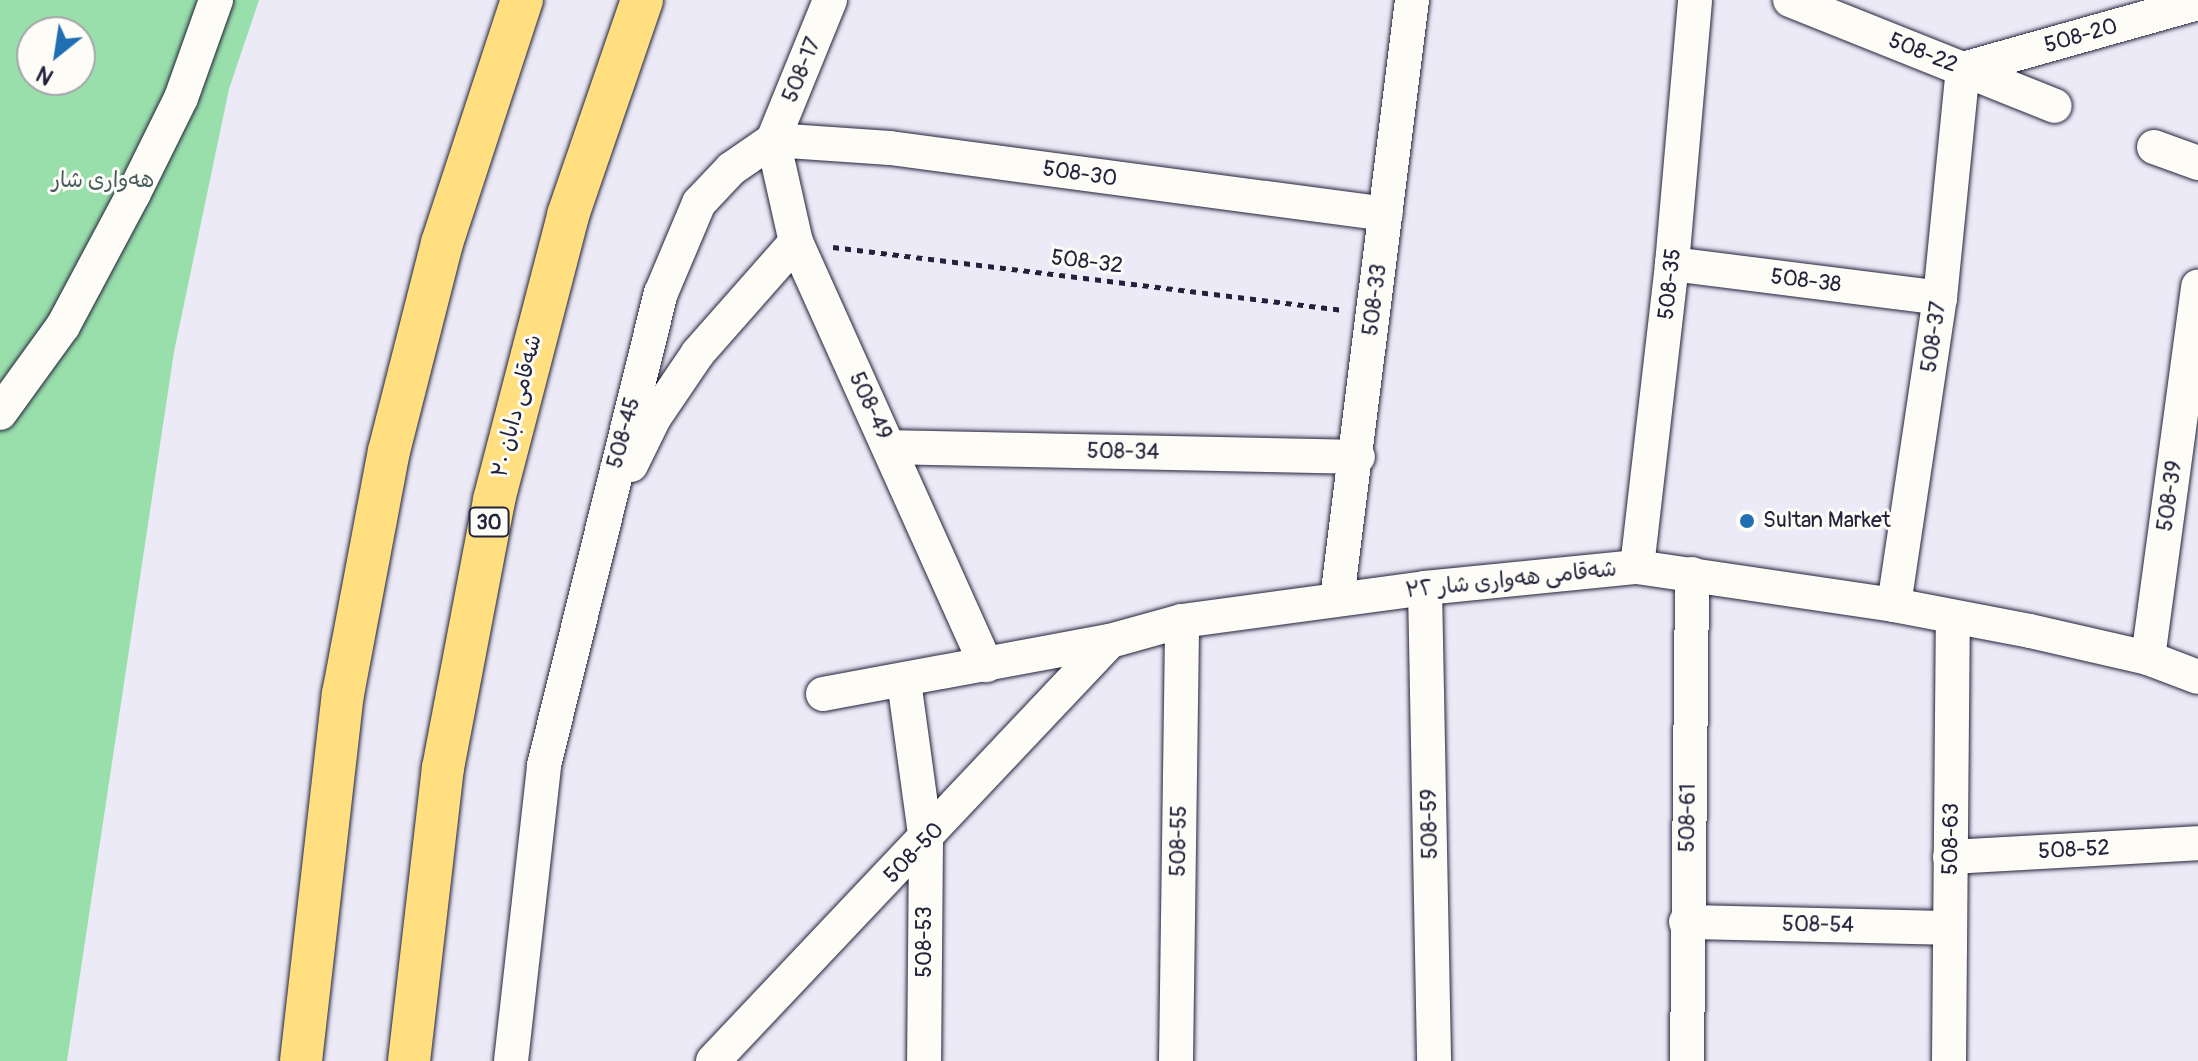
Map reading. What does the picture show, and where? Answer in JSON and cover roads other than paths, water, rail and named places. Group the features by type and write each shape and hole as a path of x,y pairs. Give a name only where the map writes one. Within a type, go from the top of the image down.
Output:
{"main road":[{"path":"301,1061 343,694 389,451 442,243 522,0"},
{"name":"شەقامی دابان ٣٠","path":"409,1061 443,768 494,500 568,215 642,0"}],"street":[{"path":"0,413 63,326 133,195 181,98 216,0"},
{"name":"508-17","path":"773,140 830,0"},
{"name":"508-33","path":"1337,599 1358,457 1412,0"},
{"name":"508-35","path":"1637,567 1672,264 1695,0"},
{"name":"508-22","path":"1790,0 2055,106"},
{"name":"508-20","path":"1963,69 2198,3"},
{"name":"508-37","path":"1894,605 1940,298 1963,69"},
{"name":"508-30","path":"773,140 890,148 1386,214"},
{"name":"508-49","path":"773,140 796,242 986,665"},
{"name":"508-45","path":"511,1061 544,765 599,530 678,244 699,203 731,169 773,140"},
{"path":"2154,147 2198,163"},
{"path":"599,530 654,418 698,353 796,242"},
{"name":"508-38","path":"1672,264 1940,298"},
{"name":"508-39","path":"2148,658 2198,286"},
{"name":"508-34","path":"889,447 1358,457"},
{"name":"شەقامی هەواری شار ٣٢","path":"823,694 1110,641 1182,621 1425,588 1637,567 1894,605 2148,658 2198,677"},
{"name":"508-61","path":"1687,1061 1686,922 1692,574"},
{"name":"508-59","path":"1425,588 1434,1061"},
{"name":"508-63","path":"1949,1061 1953,618"},
{"name":"508-55","path":"1176,1061 1182,621"},
{"name":"508-50","path":"713,1061 926,841 1110,641"},
{"name":"508-53","path":"904,681 926,841 924,1061"},
{"name":"508-52","path":"1950,857 2198,843"},
{"name":"508-54","path":"1686,922 1950,928"}],"place":[{"name":"Sultan Market","path":"1747,521"}],"park label":[{"name":"هەواری شار","path":"103,181"}]}
